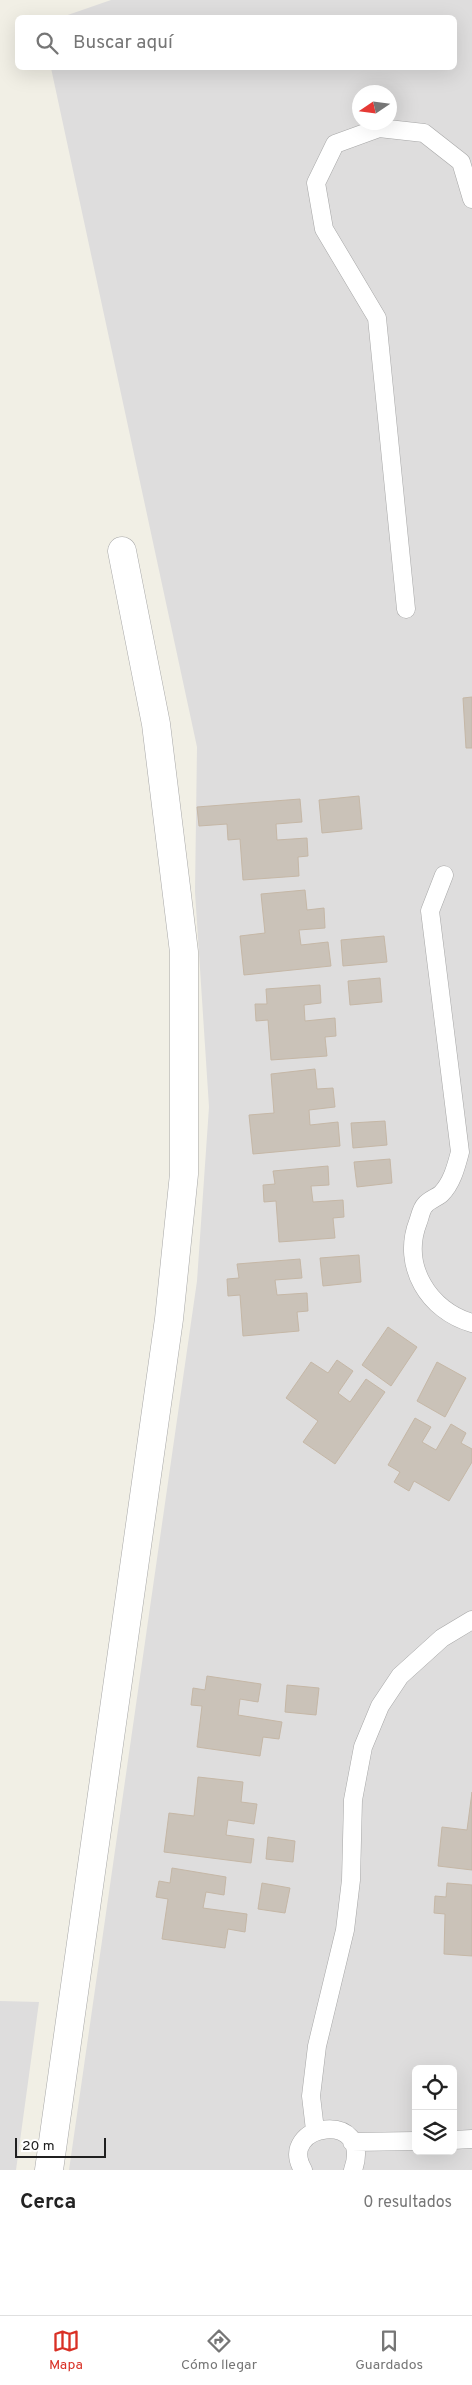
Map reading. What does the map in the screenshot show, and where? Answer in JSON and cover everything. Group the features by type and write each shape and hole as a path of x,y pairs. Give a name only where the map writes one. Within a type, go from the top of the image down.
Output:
{"street":[{"path":"49,2170 169,1319 184,1174 184,952 156,724 122,551"}],"lane":[{"path":"406,609 377,318 324,230 316,183 335,144 379,128 424,133 461,162 472,199"},
{"path":"444,875 430,911 460,1152 453,1176 441,1193 424,1205 412,1236 415,1268 433,1302 455,1319 472,1324"},
{"path":"316,2130 311,2096 317,2046 345,1930 351,1880 353,1800 363,1748 380,1706 400,1676 442,1638 472,1620"},
{"path":"303,2170 299,2158 303,2142 316,2130 332,2128 347,2136 352,2142 356,2151 353,2170"},
{"path":"457,2140 472,2139"},
{"path":"352,2142 412,2140"}],"shaded area":[{"path":"111,0 472,0 472,2170 69,2170 197,1281 209,1107 195,892 197,747 51,70 457,70 457,15 68,15"},
{"path":"0,2001 39,2002 16,2170 0,2170"}],"building":[{"path":"472,697 472,748 466,748 463,698"},
{"path":"359,796 362,829 322,833 319,800"},
{"path":"300,799 302,822 276,824 277,840 307,838 308,856 298,857 299,876 243,880 240,839 228,840 227,824 199,826 197,807"},
{"path":"305,890 307,910 324,908 325,928 299,930 301,945 328,942 331,966 244,975 240,936 265,933 261,894"},
{"path":"384,936 387,962 343,966 341,940"},
{"path":"380,978 382,1002 350,1005 348,981"},
{"path":"320,985 321,1003 304,1005 305,1021 335,1018 336,1036 325,1037 327,1056 271,1060 268,1020 256,1021 255,1004 267,1004 266,989"},
{"path":"315,1069 317,1089 333,1088 335,1107 309,1110 310,1125 338,1122 340,1146 253,1154 249,1115 274,1113 271,1074"},
{"path":"385,1121 387,1145 353,1148 351,1123"},
{"path":"390,1159 392,1183 357,1187 354,1162"},
{"path":"328,1166 329,1185 311,1186 313,1202 343,1200 344,1217 333,1218 335,1238 279,1242 276,1201 264,1202 263,1185 275,1184 273,1171"},
{"path":"359,1255 361,1282 323,1286 320,1258"},
{"path":"300,1259 302,1278 275,1280 277,1295 307,1293 308,1311 297,1312 299,1331 243,1336 240,1295 228,1296 227,1279 239,1278 237,1264"},
{"path":"388,1327 417,1347 391,1386 362,1365"},
{"path":"337,1360 353,1371 338,1393 350,1402 366,1379 385,1392 335,1464 303,1442 318,1421 286,1398 311,1362 328,1373"},
{"path":"437,1362 466,1378 445,1417 417,1401"},
{"path":"415,1418 431,1427 422,1442 436,1450 451,1424 466,1433 461,1443 472,1449 472,1462 449,1501 414,1481 409,1491 394,1482 400,1472 388,1465"},
{"path":"207,1676 261,1684 258,1702 240,1699 238,1715 282,1722 279,1739 263,1737 260,1756 197,1747 202,1706 191,1705 193,1688 205,1690"},
{"path":"287,1685 319,1688 316,1715 285,1712"},
{"path":"198,1777 243,1782 241,1802 257,1804 254,1824 228,1820 226,1835 254,1839 251,1863 164,1852 169,1813 194,1816"},
{"path":"472,1792 472,1870 438,1866 442,1827 467,1830"},
{"path":"268,1837 295,1841 293,1862 266,1859"},
{"path":"172,1868 226,1877 224,1895 206,1892 203,1908 247,1914 245,1932 228,1929 225,1948 162,1939 168,1899 156,1897 159,1881 170,1883"},
{"path":"262,1883 290,1888 285,1913 258,1909"},
{"path":"447,1883 472,1885 472,1956 444,1954 445,1914 434,1913 435,1896 446,1897"}]}
